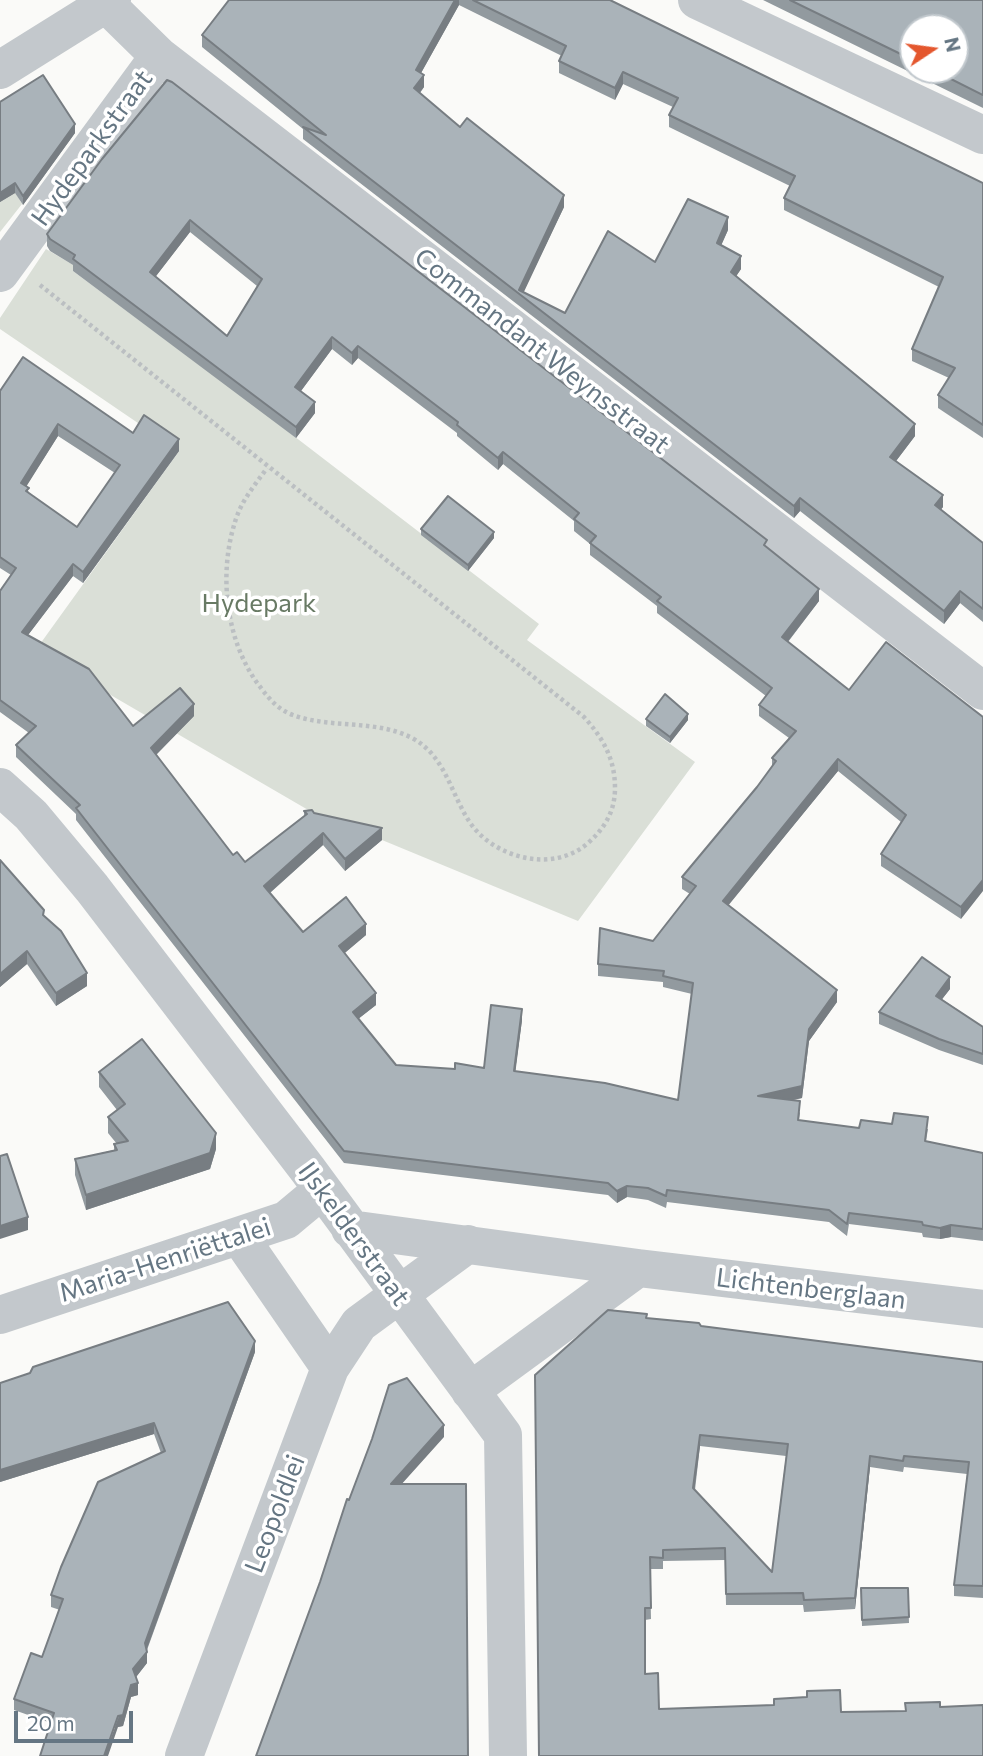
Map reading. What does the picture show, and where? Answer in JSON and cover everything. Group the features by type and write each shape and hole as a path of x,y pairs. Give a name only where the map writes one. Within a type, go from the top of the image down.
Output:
{"street":[{"path":"697,0 983,135"},
{"path":"2,66 109,2"},
{"name":"Commandant Weynsstraat","path":"109,2 159,56 983,691"},
{"name":"Hydeparkstraat","path":"4,267 159,56"},
{"name":"IJskelderstraat","path":"0,787 31,816 92,888 322,1190 503,1434 508,1756"},
{"name":"Maria-Henriëttalei","path":"0,1315 286,1220 322,1190"},
{"name":"Lichtenberglaan","path":"350,1229 638,1268 983,1309"},
{"path":"239,1236 330,1368"},
{"path":"399,1294 468,1244"},
{"path":"470,1391 638,1268"},
{"name":"Leopoldlei","path":"184,1756 330,1368 359,1324 399,1294"}],"path":[{"path":"4,267 267,468 570,705 606,744 615,776 612,810 605,825 585,846 572,855 541,860 511,853 483,836 473,826 441,766 420,742 381,728 295,716 279,709 267,696 255,681 238,647 228,606 227,586 230,543 235,521 243,500 267,468"}],"green space":[{"path":"0,167 22,204 0,232"},
{"name":"Hydepark","path":"46,249 75,266 73,271 260,410 539,624 527,640 695,762 578,921 382,840 346,832 35,651 179,451 0,329 0,318"}],"building":[{"path":"229,0 455,0 416,70 424,75 414,88 460,127 467,118 564,195 519,290 565,313 608,231 655,262 688,199 728,217 717,243 741,256 731,272 915,424 890,457 943,495 935,505 983,543 983,609 960,591 944,611 800,498 794,506 303,127 326,135 202,35"},
{"path":"473,0 610,0 983,183 983,425 938,395 955,368 912,349 943,277 784,198 795,176 669,115 678,98 623,72 615,88 559,61 566,46"},
{"path":"790,0 983,0 983,95 961,84 969,84 969,14 899,14 899,53"},
{"path":"43,75 75,124 23,196 15,183 0,193 0,102"},
{"path":"167,80 172,82 767,540 764,545 819,589 782,637 849,690 886,642 983,717 983,880 961,907 881,854 906,815 838,759 723,901 837,990 809,1029 802,1086 758,1096 800,1101 798,1120 859,1128 861,1120 892,1124 894,1113 928,1117 925,1141 983,1153 983,1229 951,1225 940,1228 923,1225 922,1222 849,1213 847,1224 829,1210 667,1190 666,1196 648,1188 627,1186 617,1191 608,1183 344,1151 76,808 80,805 16,745 36,726 0,700 0,591 16,568 0,557 0,391 23,357 133,433 144,415 179,439 83,572 73,564 22,632 89,669 133,726 180,688 194,704 151,748 233,855 237,852 245,862 307,814 304,811 312,810 314,813 382,828 345,859 323,833 264,886 303,932 346,897 366,924 339,946 376,993 353,1012 396,1065 455,1069 455,1063 484,1068 491,1005 522,1009 514,1071 605,1083 678,1100 693,983 663,976 664,971 598,964 600,928 653,941 696,886 682,877 757,787 776,761 772,758 796,731 759,705 772,688 657,601 661,597 590,543 596,536 574,519 579,513 503,452 498,458 457,425 458,422 358,346 352,353 332,337 295,387 315,402 296,427 73,259 75,255 50,239 47,234 102,159","holes":["190,220 262,279 227,336 150,272","58,424 120,465 77,527 26,491 29,488 21,483"]},
{"path":"448,496 494,532 468,565 421,529"},
{"path":"665,694 688,714 670,737 646,719"},
{"path":"0,860 44,910 43,915 61,931 87,973 56,993 27,951 0,974"},
{"path":"922,957 950,977 936,996 983,1027 983,1054 939,1039 879,1012"},
{"path":"142,1039 216,1133 210,1153 86,1195 75,1159 117,1150 114,1144 128,1141 108,1117 125,1104 99,1072"},
{"path":"7,1154 28,1217 0,1226 0,1156"},
{"path":"228,1302 255,1341 145,1643 147,1652 133,1669 138,1683 131,1685 123,1715 118,1716 104,1756 40,1756 54,1713 14,1699 31,1653 42,1657 63,1599 51,1595 61,1567 98,1482 165,1451 154,1423 0,1470 0,1383 30,1373 33,1367"},
{"path":"608,1310 647,1314 646,1318 699,1323 701,1326 983,1362 983,1586 954,1585 969,1462 904,1456 903,1461 870,1456 855,1598 804,1600 803,1593 726,1594 725,1548 663,1550 663,1558 650,1557 651,1608 645,1608 645,1674 658,1673 659,1709 774,1705 774,1699 807,1697 807,1691 840,1690 841,1712 906,1711 905,1703 940,1702 940,1707 983,1705 983,1756 539,1756 535,1375","holes":["700,1435 788,1444 772,1572 693,1488"]},
{"path":"407,1378 444,1425 391,1484 466,1484 468,1756 256,1756 320,1582 347,1499 349,1500 372,1439 389,1385"},
{"path":"861,1588 908,1588 909,1617 862,1620"}]}
